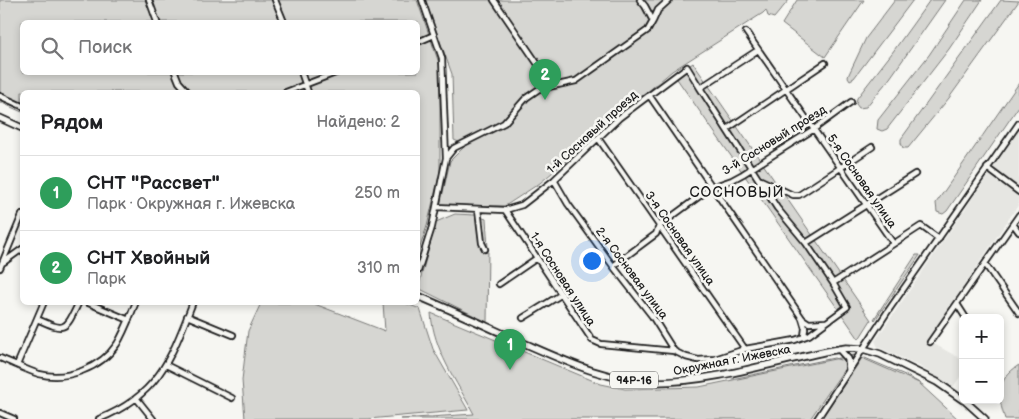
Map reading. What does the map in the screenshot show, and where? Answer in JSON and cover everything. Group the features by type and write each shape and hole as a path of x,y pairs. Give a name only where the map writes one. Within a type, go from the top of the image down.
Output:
{"main road":[{"path":"0,118 20,127"},
{"name":"Окружная г. Ижевска","path":"420,297 572,364 602,374 655,382 680,381 839,349 863,349 880,354 937,382 959,397"},
{"path":"839,349 848,359 850,369"},
{"name":"Окружная г. Ижевска","path":"968,404 985,419"}],"street":[{"path":"149,0 157,20"},
{"path":"275,0 283,20"},
{"path":"420,265 432,227 446,158 442,58 422,0"},
{"path":"494,0 552,85"},
{"path":"640,0 653,21"},
{"path":"446,158 454,148 504,123 526,98 539,88 576,81 648,30 658,10 669,0"},
{"name":"5-я Сосновая улица","path":"746,32 893,243"},
{"path":"420,41 434,36"},
{"path":"674,351 692,359 707,360 727,357 745,350 780,344 804,336 847,307 806,244 777,208 700,88 758,50"},
{"path":"726,128 825,63"},
{"name":"1-й Сосновый проезд","path":"505,210 522,204 554,180 619,118 687,67 700,88"},
{"path":"176,75 179,82 186,90"},
{"path":"302,75 307,90"},
{"path":"292,90 331,75"},
{"path":"649,95 802,318 805,328 804,336"},
{"path":"0,96 20,105"},
{"name":"3-й Сосновый проезд","path":"613,266 656,234 659,226 712,187 732,180 752,168 814,129 852,102"},
{"path":"817,419 1019,123"},
{"name":"3-я Сосновая улица","path":"598,138 745,350"},
{"path":"759,179 793,196 797,195 872,147"},
{"path":"987,168 1019,192"},
{"path":"806,244 915,174"},
{"name":"2-я Сосновая улица","path":"554,180 568,204 652,316 674,351"},
{"path":"436,207 505,210"},
{"path":"478,209 482,243 485,249"},
{"name":"1-я Сосновая улица","path":"505,210 589,336 596,343 674,351"},
{"path":"930,342 1019,215"},
{"path":"0,268 20,221"},
{"path":"1013,224 1019,232"},
{"path":"833,283 920,226 939,239"},
{"path":"2,262 20,251"},
{"path":"499,284 537,258"},
{"path":"985,264 1019,313"},
{"path":"523,318 562,294"},
{"path":"957,304 963,314"},
{"path":"17,365 43,305"},
{"path":"37,319 58,328 66,326 70,322 78,305"},
{"path":"93,305 129,320"},
{"path":"0,358 41,374 66,375 87,369 111,352 121,336 135,305"},
{"path":"99,419 117,412 153,383 166,365 192,305"},
{"path":"187,316 233,335"},
{"path":"802,318 809,323 827,322"},
{"path":"166,365 232,398"},
{"path":"136,398 154,419"},
{"path":"0,413 12,419"}],"shaded area":[{"path":"0,0 417,0 440,66 440,172 420,247 420,90 20,90 20,111 0,102"},
{"path":"425,0 789,0 774,18 768,16 766,10 672,71 540,183 505,206 440,206 450,161 466,145 454,140 452,74"},
{"path":"797,0 864,0 825,57 782,24"},
{"path":"895,0 913,0 854,78 850,80 849,74 866,38"},
{"path":"930,0 945,0 890,78 866,107 859,108 856,104 857,98"},
{"path":"966,0 982,0 949,49 887,129 882,131 877,129 878,120 929,55"},
{"path":"1001,0 1019,1 949,98 908,148 903,148 901,139"},
{"path":"693,63 871,320 859,339 675,76"},
{"path":"1019,83 1019,106 947,211 943,214 937,212 936,203"},
{"path":"1019,130 1019,204 927,340 959,358 959,379 953,387 919,366 878,347 875,341"},
{"path":"455,214 475,215 486,219 488,248 487,322 420,289 420,281 436,222"},
{"path":"916,255 920,255 875,320 874,319"},
{"path":"260,305 317,305 385,331 383,305 410,305 420,309 433,349 468,410 368,419 245,419 242,380 248,331"},
{"path":"431,313 601,384 625,389 699,387 854,355 810,419 400,419 474,414 441,352 436,339"},
{"path":"862,358 919,383 958,419 821,419"},
{"path":"1019,365 1019,419 1005,419 1001,404 1004,404 1004,380"}],"waterway":[{"path":"732,379 834,358 840,360"},
{"path":"865,358 923,385"}],"place":[{"name":"СНТ Хвойный","path":"545,100"},
{"name":"СНТ \"Рассвет\"","path":"510,370"}],"district":[{"name":"СОСНОВЫЙ","path":"737,192"}]}
